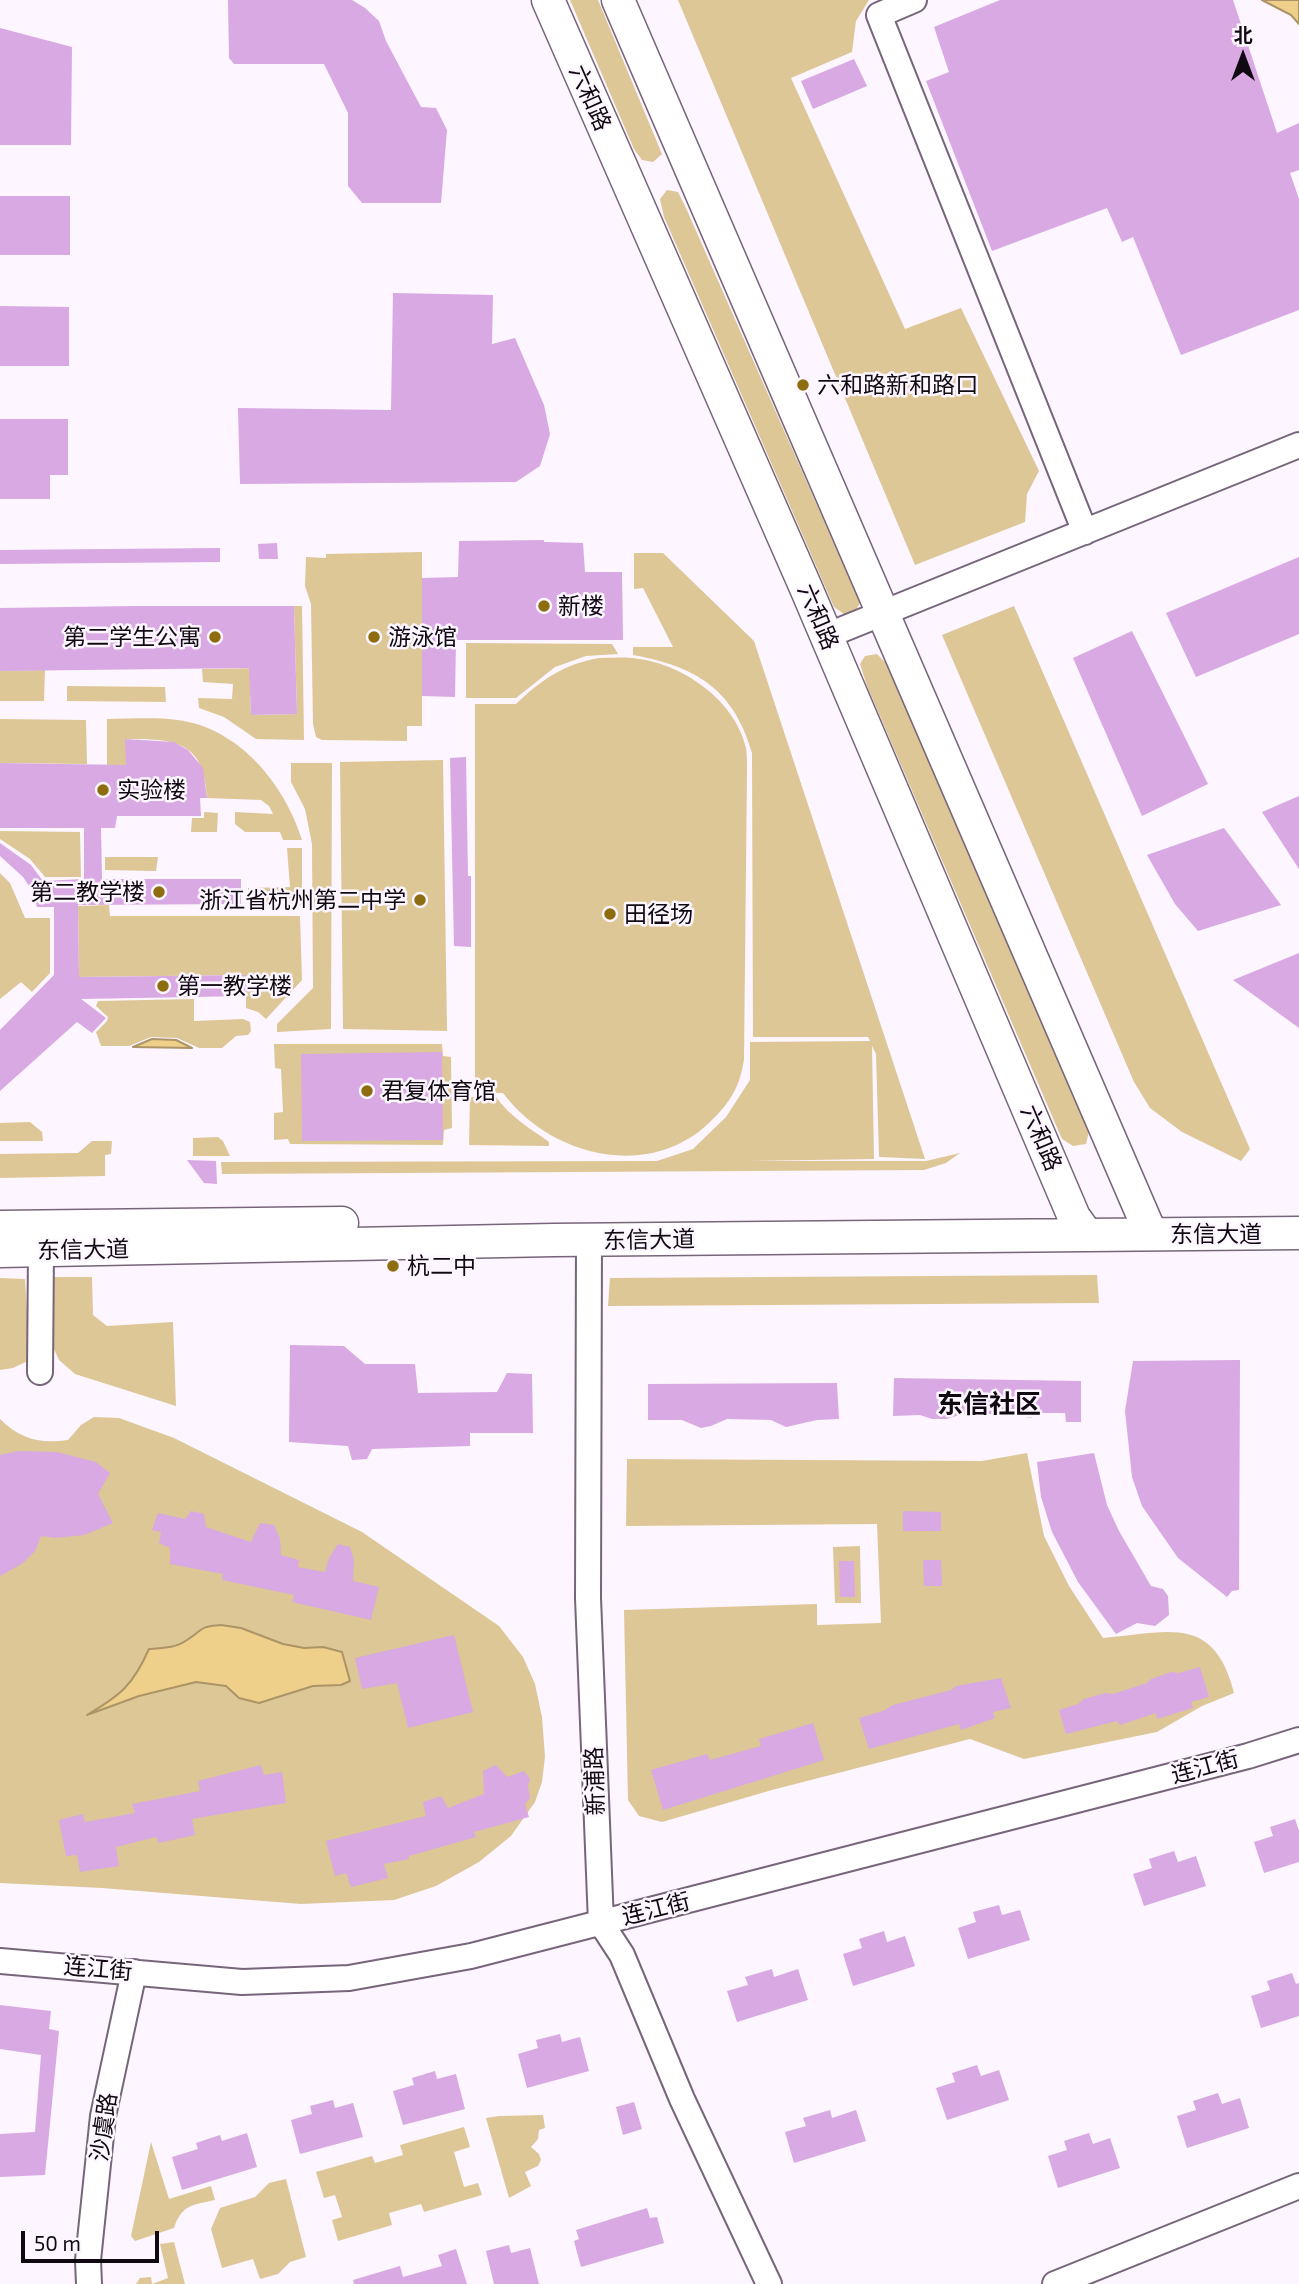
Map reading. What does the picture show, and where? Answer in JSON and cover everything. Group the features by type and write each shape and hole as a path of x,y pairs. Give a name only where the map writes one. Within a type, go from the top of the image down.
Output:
{"main road":[{"name":"六和路","path":"548,0 1080,1226"},
{"path":"618,0 1147,1224"},
{"name":"东信大道","path":"0,1251 589,1240 1147,1224 1299,1211"},
{"name":"东信大道","path":"0,1227 604,1219 1080,1226"},
{"name":"东信大道","path":"1147,1224 1299,1233"}],"street":[{"path":"914,0 879,15 1085,532"},
{"path":"826,636 1299,446"},
{"name":"新浦路","path":"589,1240 588,1598 601,1923"},
{"path":"40,1372 41,1251"},
{"name":"连江街","path":"0,1961 242,1982 349,1978 471,1956 1234,1760 1299,1740"},
{"path":"601,1923 622,1955 682,2099 769,2284"},
{"name":"沙虞路","path":"89,2284 88,2260 103,2116 134,1972"},
{"path":"1055,2284 1299,2186"}],"shaded area":[{"path":"570,0 598,0 662,154 653,162 642,160 634,149"},
{"path":"678,0 869,0 856,21 852,52 791,78 905,329 961,308 1039,471 1027,494 1025,522 915,565"},
{"path":"1262,0 1299,0 1299,24 1291,15"},
{"path":"667,190 678,192 686,208 860,603 855,612 844,614 834,607 664,217 660,199"},
{"name":"游泳馆","path":"422,552 422,726 407,726 407,741 322,740 316,737 313,724 311,604 305,586 306,557 326,558 326,554"},
{"path":"634,553 663,553 754,641 925,1159 879,1157 876,1054 872,1046 874,1159 748,1161 926,1161 960,1153 946,1163 924,1170 222,1174 221,1162 657,1161 693,1149 726,1117 750,1080 750,1042 870,1041 868,1037 753,1037 752,753 735,712 709,684 675,666 633,655 633,647 673,647 643,588 634,589"},
{"path":"294,606 302,606 304,740 256,739 224,717 199,708 198,698 232,699 233,684 203,682 202,669 259,668 250,688 251,715 297,714"},
{"path":"1014,606 1250,1149 1241,1161 1182,1132 1150,1108 1134,1082 942,635"},
{"path":"466,643 612,644 618,654 586,656 555,667 516,698 466,698"},
{"path":"877,654 886,663 1089,1131 1086,1144 1073,1146 1062,1139 867,686 860,664 865,656"},
{"name":"田径场","path":"599,658 650,661 686,675 703,686 730,714 740,730 747,756 744,1059 740,1078 723,1108 709,1123 685,1141 658,1152 629,1156 601,1153 573,1145 546,1132 523,1115 503,1093 475,1093 475,704 516,704 554,674 575,664"},
{"path":"45,670 44,701 0,701 0,671"},
{"path":"67,686 165,687 166,702 67,701"},
{"path":"0,719 86,720 87,764 0,763"},
{"path":"107,719 177,720 220,734 239,746 271,779 284,799 302,840 283,840 280,832 245,832 235,824 235,812 273,814 269,806 261,800 207,798 200,764 193,754 172,742 126,739 126,765 107,765"},
{"path":"443,760 447,1031 343,1029 340,762"},
{"path":"291,763 332,763 331,1029 277,1032 277,1024 313,988 312,844 305,809 291,782"},
{"path":"204,812 218,813 217,832 191,832 192,818 204,818"},
{"path":"0,831 80,832 81,877 45,877 30,859 0,839"},
{"path":"287,848 302,848 302,906 248,906 248,888 290,887"},
{"path":"105,857 158,857 156,871 105,870"},
{"path":"0,873 10,883 25,918 50,918 50,973 32,992 21,982 0,999"},
{"path":"109,905 110,916 300,916 302,980 266,1019 258,1012 246,1008 246,975 79,977 78,906"},
{"path":"194,999 194,1021 243,1019 250,1022 251,1031 248,1035 236,1036 222,1048 199,1048 177,1038 151,1037 129,1046 101,1046 96,1032 108,1017 96,1006 98,1001"},
{"path":"152,1039 176,1040 192,1048 133,1047"},
{"name":"君复体育馆","path":"274,1044 442,1044 443,1056 451,1057 452,1128 444,1130 443,1145 290,1144 288,1139 274,1140 274,1113 283,1112 281,1069 275,1068"},
{"path":"470,1097 496,1097 514,1116 549,1142 549,1146 469,1145"},
{"path":"30,1122 42,1132 43,1141 0,1141 0,1123"},
{"path":"218,1137 230,1156 193,1156 193,1138"},
{"path":"92,1141 112,1141 111,1154 105,1155 105,1176 0,1178 0,1154 78,1153"},
{"path":"1097,1275 1099,1303 608,1306 610,1278"},
{"path":"50,1277 92,1277 93,1315 107,1326 173,1322 176,1406 75,1374 59,1360 53,1347"},
{"path":"0,1278 25,1279 30,1360 13,1368 0,1370"},
{"path":"94,1417 119,1418 174,1438 362,1532 499,1626 523,1657 535,1684 542,1717 545,1757 542,1782 535,1802 511,1836 479,1862 436,1886 394,1900 301,1904 102,1888 0,1883 0,1419 31,1439 58,1441 68,1440 81,1425"},
{"path":"1027,1453 1044,1536 1069,1586 1103,1638 1167,1632 1201,1639 1214,1650 1225,1667 1234,1693 1202,1706 1157,1732 1024,1759 970,1739 772,1790 662,1822 639,1816 628,1800 624,1610 817,1604 817,1625 881,1623 877,1524 626,1526 627,1459 982,1461"},
{"path":"860,1546 861,1603 835,1603 833,1547"},
{"path":"221,1625 241,1628 283,1644 304,1648 323,1647 342,1652 350,1681 341,1685 313,1686 259,1703 239,1698 226,1686 196,1682 139,1696 87,1715 125,1688 149,1649 178,1645 204,1628"},
{"path":"543,2115 545,2128 539,2130 538,2139 531,2147 541,2160 538,2166 525,2172 531,2186 509,2198 486,2118"},
{"path":"464,2127 470,2147 454,2152 464,2187 478,2183 482,2195 424,2212 421,2204 389,2213 392,2225 338,2241 332,2220 342,2217 335,2195 324,2198 316,2172 372,2156 375,2163 403,2155 400,2145"},
{"path":"151,2142 169,2199 211,2186 215,2200 189,2207 181,2214 174,2228 135,2241 131,2236"},
{"path":"286,2179 306,2257 290,2262 278,2274 260,2279 253,2259 222,2268 211,2229 220,2208 255,2197 269,2183"},
{"path":"174,2242 185,2284 152,2284 168,2278 160,2244"},
{"path":"151,2277 152,2284 136,2284 140,2278"}],"building":[{"path":"228,0 352,0 379,21 386,41 421,107 436,108 447,130 441,203 362,203 348,186 348,113 324,64 234,64 229,58"},
{"path":"1000,0 1233,0 1277,133 1299,123 1299,170 1290,173 1299,199 1299,310 1181,355 1133,237 1122,242 1107,208 992,251 926,81 949,72 934,27"},
{"path":"0,28 72,47 71,145 0,145"},
{"path":"854,59 867,86 813,109 801,81"},
{"path":"0,196 70,196 70,255 0,255"},
{"path":"393,293 493,295 492,344 515,338 544,405 550,434 540,466 516,482 240,484 238,408 391,410"},
{"path":"0,306 69,307 69,366 0,366"},
{"path":"0,419 68,419 68,475 50,475 50,499 0,499"},
{"path":"544,540 583,543 585,572 622,572 623,640 456,640 455,697 422,696 422,578 458,577 459,541"},
{"path":"277,543 278,559 259,559 258,544"},
{"path":"220,548 220,562 0,564 0,550"},
{"path":"1299,557 1299,634 1196,677 1166,613"},
{"path":"294,606 297,714 251,715 249,668 0,671 0,608"},
{"path":"1132,631 1208,784 1142,816 1073,658"},
{"path":"125,739 174,742 188,750 203,768 207,798 200,798 201,816 117,816 115,828 101,828 102,879 241,879 241,904 78,905 79,977 246,975 246,996 81,999 106,1018 92,1033 77,1022 0,1091 0,1030 54,975 54,907 37,907 33,892 23,877 0,856 0,843 31,865 43,881 84,879 84,828 0,828 0,763 126,765"},
{"path":"466,757 471,947 454,946 450,758"},
{"path":"1299,796 1299,869 1262,812"},
{"path":"1224,828 1281,905 1198,931 1175,904 1147,855"},
{"path":"1299,953 1299,1028 1233,980"},
{"name":"君复体育馆","path":"442,1052 443,1140 302,1141 301,1054"},
{"path":"187,1160 216,1161 217,1184 204,1183"},
{"path":"290,1345 344,1346 365,1364 415,1364 418,1393 497,1392 507,1373 532,1374 533,1433 470,1433 470,1446 372,1449 367,1459 352,1460 348,1446 289,1442"},
{"path":"1240,1360 1239,1590 1232,1591 1227,1597 1178,1558 1142,1506 1132,1477 1125,1411 1133,1361"},
{"path":"894,1378 1081,1381 1081,1422 1066,1422 1065,1413 1043,1413 1030,1418 1009,1414 962,1414 947,1419 932,1419 920,1415 893,1416"},
{"path":"837,1383 839,1419 817,1420 786,1427 771,1420 727,1419 701,1428 682,1420 648,1420 648,1384"},
{"path":"18,1451 57,1452 96,1462 110,1473 98,1494 113,1523 84,1535 55,1538 41,1536 35,1551 23,1563 0,1576 0,1455"},
{"path":"1094,1453 1107,1505 1119,1531 1151,1586 1163,1589 1168,1596 1169,1615 1155,1626 1137,1623 1116,1634 1078,1582 1052,1532 1041,1497 1037,1462"},
{"path":"191,1511 204,1514 206,1527 251,1542 260,1523 274,1525 280,1539 281,1555 299,1560 298,1567 325,1572 329,1558 338,1544 350,1547 354,1560 353,1581 379,1587 371,1620 292,1602 294,1595 222,1580 223,1574 170,1564 170,1548 159,1543 161,1532 152,1530 158,1513 185,1519"},
{"path":"903,1511 941,1512 941,1531 903,1531"},
{"path":"923,1560 941,1560 942,1586 924,1586"},
{"path":"839,1561 854,1561 855,1597 840,1597"},
{"path":"454,1635 473,1712 408,1728 397,1683 362,1689 355,1658"},
{"path":"1200,1667 1209,1697 1191,1702 1193,1708 1157,1719 1156,1713 1120,1725 1117,1721 1066,1734 1059,1710 1078,1704 1084,1699 1105,1693 1113,1694 1147,1683 1171,1672 1179,1673"},
{"path":"1001,1678 1011,1708 993,1712 995,1718 961,1730 959,1724 869,1749 859,1718 893,1705 951,1690 956,1686"},
{"path":"813,1723 824,1760 663,1810 651,1770 707,1754 710,1760 761,1746 759,1739"},
{"path":"261,1765 264,1775 282,1772 286,1803 192,1819 195,1835 159,1843 156,1837 116,1847 119,1866 80,1872 77,1855 66,1856 59,1820 83,1814 85,1822 135,1813 132,1804 200,1791 198,1781"},
{"path":"496,1765 507,1777 524,1771 530,1779 530,1798 525,1804 529,1817 474,1832 476,1837 409,1856 409,1859 384,1864 388,1878 351,1887 346,1873 335,1876 326,1841 426,1816 423,1802 441,1796 448,1808 484,1794 483,1771"},
{"path":"1295,1819 1299,1831 1299,1862 1264,1873 1254,1842 1273,1836 1270,1827"},
{"path":"1174,1851 1178,1862 1196,1856 1206,1886 1144,1906 1133,1874 1152,1868 1149,1859"},
{"path":"999,1905 1002,1915 1020,1910 1030,1940 968,1959 958,1928 976,1922 973,1912"},
{"path":"884,1931 887,1942 905,1936 915,1966 853,1986 843,1954 862,1948 859,1939"},
{"path":"772,1969 774,1977 798,1969 808,2000 737,2022 727,1991 748,1985 745,1977"},
{"path":"1292,1973 1296,1984 1299,1983 1299,2016 1261,2028 1251,1996 1270,1990 1267,1981"},
{"path":"0,2005 51,2011 49,2029 59,2031 45,2175 0,2177 0,2134 35,2132 41,2055 0,2049"},
{"path":"560,2034 562,2042 580,2037 589,2071 527,2088 518,2054 538,2048 536,2040"},
{"path":"977,2065 981,2076 999,2070 1009,2100 947,2120 936,2088 955,2082 952,2073"},
{"path":"435,2071 437,2079 456,2074 465,2109 403,2125 393,2091 414,2085 412,2078"},
{"path":"1218,2093 1222,2104 1240,2098 1249,2128 1187,2148 1177,2116 1196,2110 1193,2101"},
{"path":"333,2100 335,2108 353,2103 363,2137 300,2154 291,2120 312,2114 310,2106"},
{"path":"634,2102 642,2129 623,2135 616,2107"},
{"path":"830,2110 832,2118 856,2110 866,2141 794,2163 785,2132 806,2126 803,2118"},
{"path":"247,2133 257,2167 182,2190 172,2157 198,2149 196,2143 220,2135 222,2141"},
{"path":"1089,2133 1093,2144 1110,2138 1120,2168 1058,2188 1048,2156 1067,2150 1064,2141"},
{"path":"647,2208 650,2218 657,2217 664,2243 581,2267 574,2241 579,2239 576,2230"},
{"path":"509,2245 511,2253 530,2248 539,2284 494,2284 486,2251"},
{"path":"456,2249 467,2284 354,2284 353,2280 400,2266 403,2277 442,2266 438,2255"}],"place":[{"name":"六和路新和路口","path":"803,385"},
{"name":"新楼","path":"544,606"},
{"name":"第二学生公寓","path":"215,637"},
{"name":"游泳馆","path":"374,637"},
{"name":"实验楼","path":"103,790"},
{"name":"第二教学楼","path":"159,892"},
{"name":"浙江省杭州第二中学","path":"420,900"},
{"name":"田径场","path":"610,914"},
{"name":"第一教学楼","path":"163,986"},
{"name":"君复体育馆","path":"367,1091"},
{"name":"杭二中","path":"393,1266"}],"district":[{"name":"东信社区","path":"989,1404"}]}
